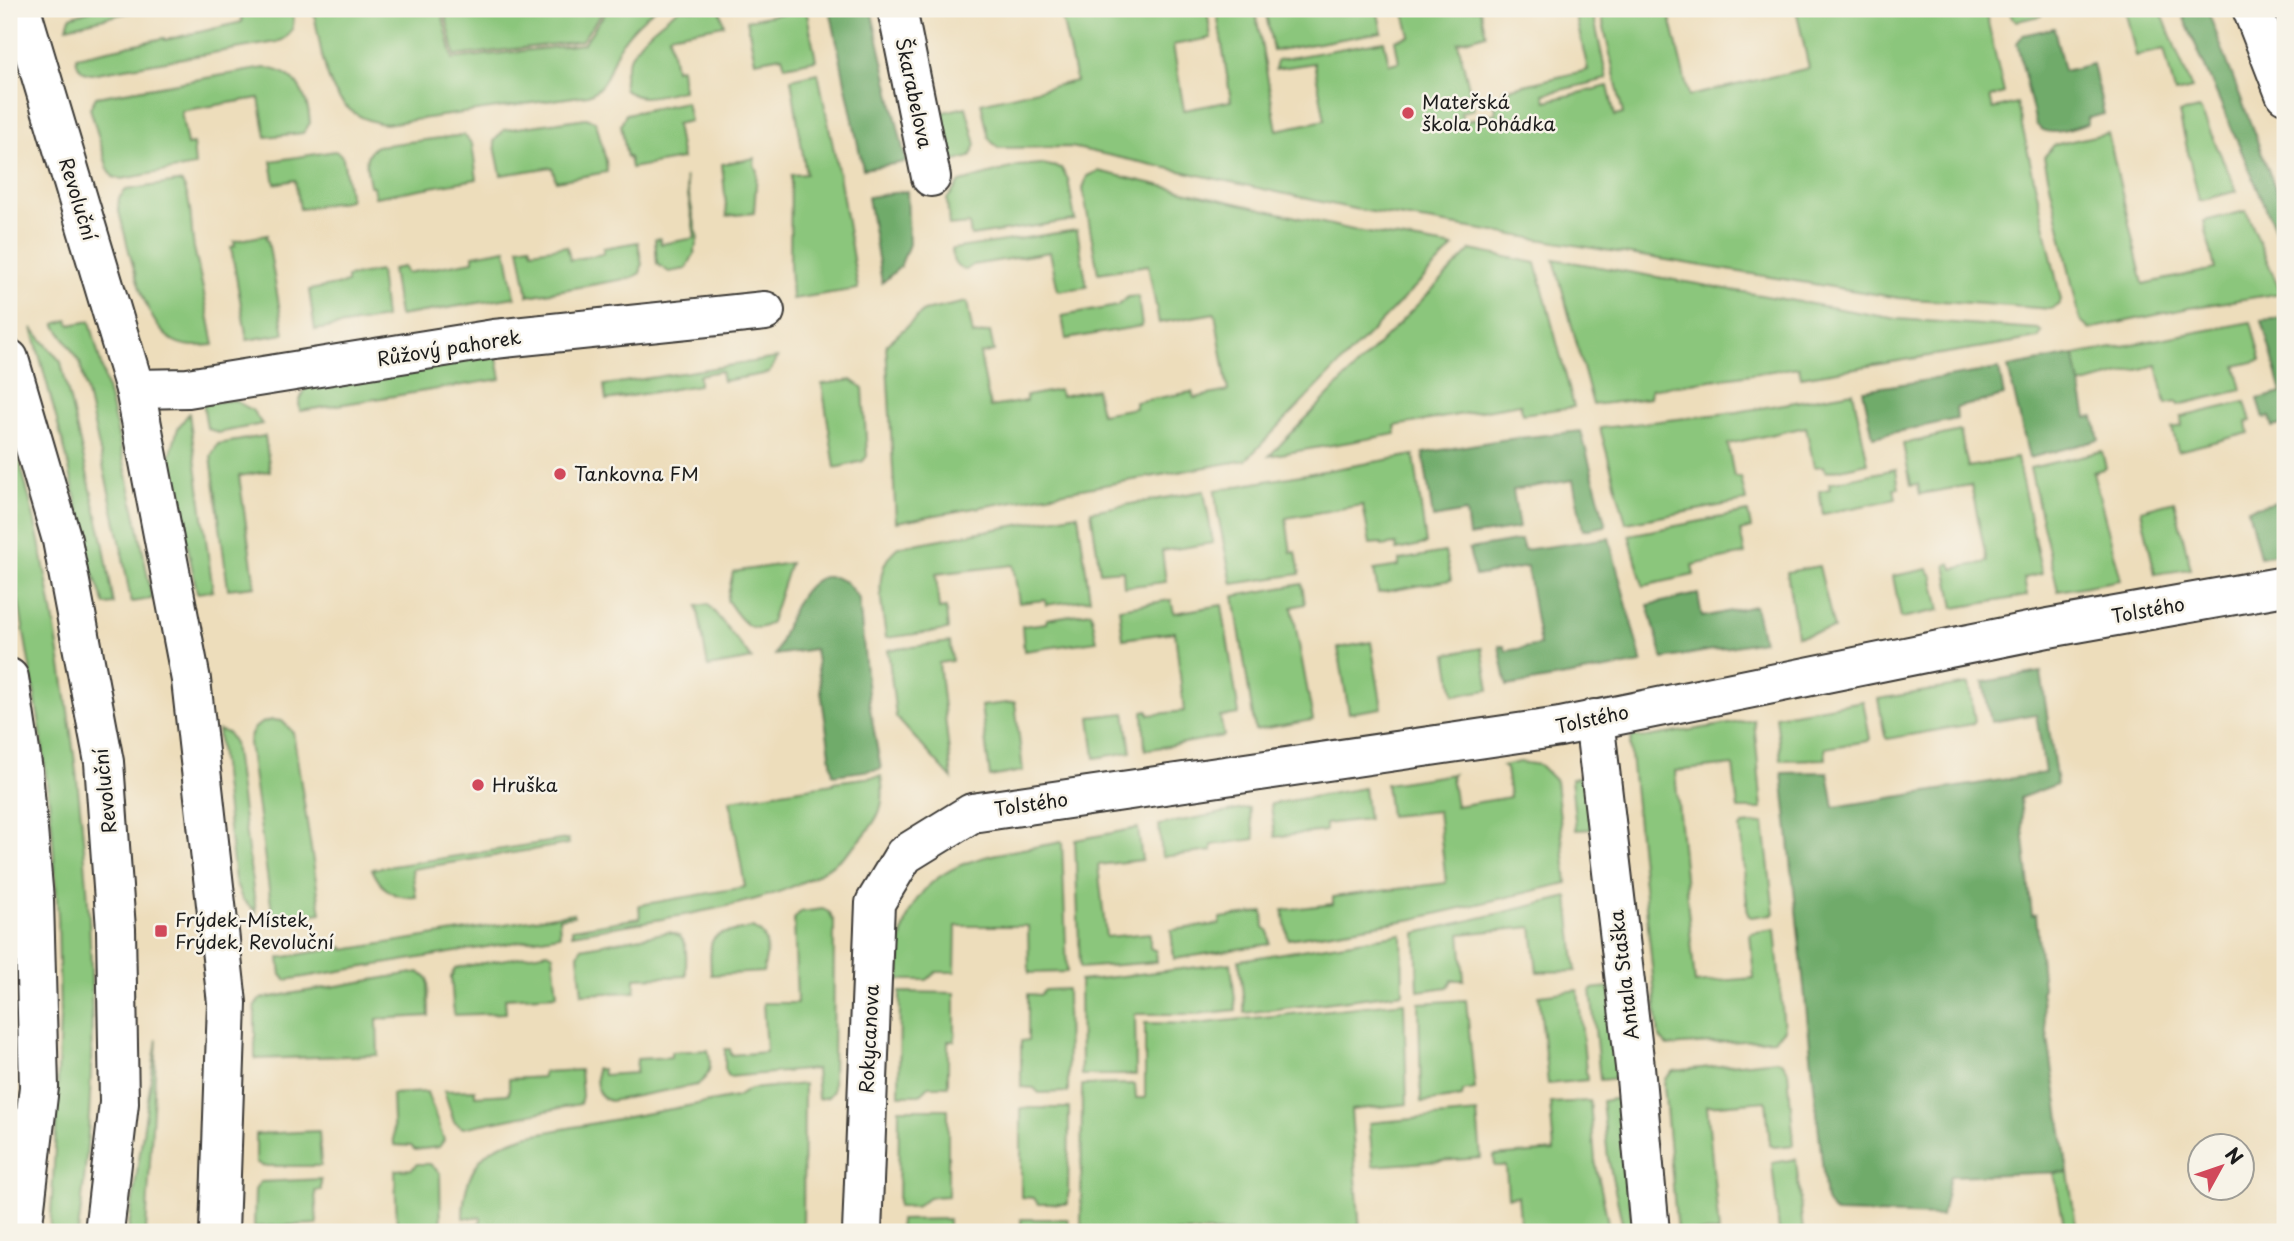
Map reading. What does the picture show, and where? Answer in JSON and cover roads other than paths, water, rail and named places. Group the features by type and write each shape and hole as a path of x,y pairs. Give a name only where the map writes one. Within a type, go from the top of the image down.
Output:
{"street":[{"name":"Revoluční","path":"21,9 135,389 191,680 227,1003 219,1232"},
{"name":"Škarabelova","path":"897,9 931,177"},
{"path":"2252,9 2285,94"},
{"name":"Růžový pahorek","path":"135,389 188,388 494,340 765,311"},
{"name":"Revoluční","path":"9,359 62,540 104,762 116,929 119,1103 104,1232"},
{"name":"Tolstého","path":"904,855 972,813 1560,727 2034,631 2285,586"},
{"path":"9,678 23,771 34,901 39,1087 22,1232"},
{"name":"Antala Staška","path":"1594,719 1635,1067 1650,1232"},
{"name":"Rokycanova","path":"862,1232 875,903 904,855"}],"place":[{"name":"Mateřská škola Pohádka","path":"1408,113"},
{"name":"Tankovna FM","path":"560,474"},
{"name":"Hruška","path":"478,785"},
{"name":"Frýdek-Místek, Frýdek, Revoluční","path":"161,931"}]}
